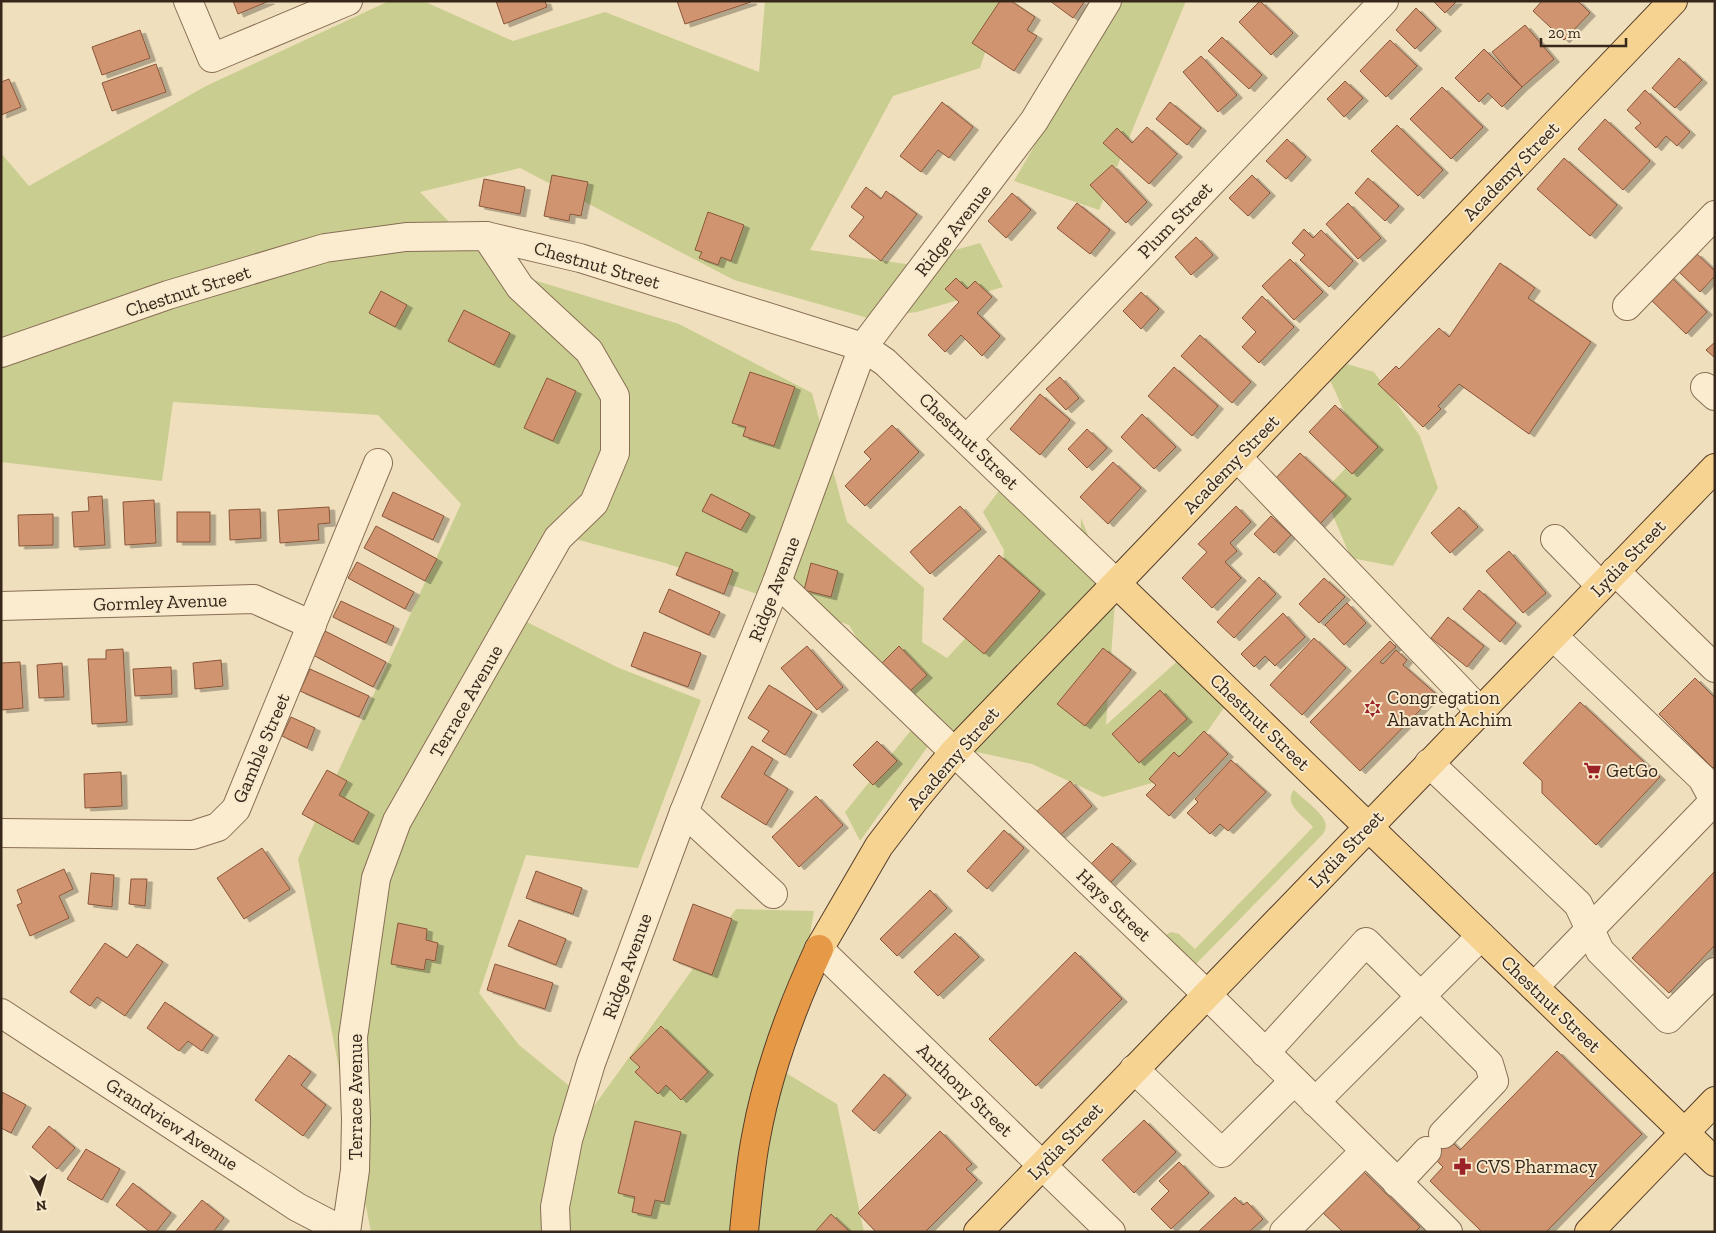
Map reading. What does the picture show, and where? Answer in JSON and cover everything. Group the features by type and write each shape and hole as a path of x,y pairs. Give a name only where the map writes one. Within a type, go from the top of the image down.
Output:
{"highway":[{"path":"744,1232 756,1136 768,1087 784,1032 818,949"}],"main road":[{"name":"Academy Street","path":"818,949 879,846 915,798 954,752 1673,1"},
{"name":"Lydia Street","path":"978,1232 1715,468"},
{"name":"Chestnut Street","path":"1116,584 1715,1162"},
{"path":"1589,1232 1715,1101"}],"street":[{"path":"188,1 212,58 348,1"},
{"name":"Ridge Avenue","path":"556,1232 555,1207 568,1140 591,1063 684,812 777,582 863,347 1006,161 1034,121 1107,1"},
{"name":"Plum Street","path":"967,439 1384,1"},
{"path":"1627,306 1715,215"},
{"name":"Chestnut Street","path":"1,354 168,296 325,248 406,237 486,236 580,258 863,347 886,362 1116,584"},
{"name":"Terrace Avenue","path":"345,1232 355,1170 356,1118 353,1037 376,878 397,822 558,538 594,503 615,453 615,396 589,351 520,286 486,236"},
{"path":"1237,457 1480,711"},
{"name":"Gamble Street","path":"1,833 193,835 218,827 236,809 378,463"},
{"path":"1555,539 1608,579 1715,668"},
{"name":"Hays Street","path":"777,582 1206,995 1448,1232"},
{"name":"Gormley Avenue","path":"1,606 254,599 312,625"},
{"path":"1534,987 1714,800 1702,778 1553,636"},
{"path":"1429,763 1578,904 1600,950 1668,1019 1715,972"},
{"path":"684,812 773,894"},
{"path":"1315,1102 1482,936"},
{"path":"1265,1053 1366,942 1489,1064 1494,1081 1397,1183"},
{"name":"Anthony Street","path":"818,949 1111,1232"},
{"name":"Grandview Avenue","path":"1,1013 297,1207 345,1232"},
{"path":"1134,1069 1222,1153 1294,1081"},
{"path":"1284,1232 1365,1151"}],"green space":[{"path":"389,1 423,1 513,41 605,12 759,72 765,1 1002,1 980,68 893,96 810,250 906,264 980,243 1003,287 917,312 868,318 734,280 520,168 420,192 494,268 679,324 812,393 847,522 924,588 922,642 947,658 998,603 1004,550 983,512 1001,488 1080,563 1081,518 1115,602 1106,725 1182,657 1228,702 1176,776 1103,797 1032,764 931,742 860,841 845,812 912,729 849,625 665,563 545,531 503,610 619,668 701,700 638,868 526,855 479,993 519,1045 594,1106 736,909 814,911 786,1073 837,1104 864,1232 371,1232 298,859 461,504 378,415 173,402 162,481 1,462 1,153 29,186 206,86"},
{"path":"1118,1 1186,1 1099,210 1014,181"},
{"path":"1347,364 1374,372 1420,436 1438,488 1393,566 1351,558 1323,492 1362,451 1330,380"},
{"path":"1294,790 1323,818 1326,825 1323,834 1196,964 1166,935 1171,932 1179,934 1195,949 1313,827 1293,805 1291,795"}],"building":[{"path":"233,1 269,1 238,14"},
{"path":"496,1 545,1 547,7 504,24"},
{"path":"677,1 751,1 751,2 685,24"},
{"path":"1000,1 1011,1 1035,17 1027,30 1037,36 1014,71 972,43"},
{"path":"1050,1 1085,1 1073,18"},
{"path":"1260,1 1293,33 1271,55 1239,22"},
{"path":"1433,1 1457,1 1445,13"},
{"path":"1542,1 1578,1 1590,13 1564,40 1533,11"},
{"path":"1416,8 1436,28 1415,49 1396,30"},
{"path":"1525,25 1554,59 1522,87 1492,52"},
{"path":"140,30 150,58 102,75 92,47"},
{"path":"1222,37 1262,75 1249,89 1208,51"},
{"path":"1390,40 1417,66 1386,97 1360,71"},
{"path":"1484,49 1522,87 1502,107 1488,93 1479,102 1455,78"},
{"path":"1201,56 1237,95 1218,112 1183,72"},
{"path":"1679,58 1702,80 1675,108 1652,88"},
{"path":"156,64 166,92 112,111 102,83"},
{"path":"9,79 21,107 1,115 1,82"},
{"path":"1345,81 1363,98 1344,117 1327,99"},
{"path":"1442,87 1483,127 1451,159 1410,119"},
{"path":"1645,90 1690,132 1677,146 1666,136 1656,148 1635,128 1641,123 1627,110"},
{"path":"942,102 973,127 949,158 938,150 921,172 900,156"},
{"path":"1170,102 1201,128 1187,145 1156,119"},
{"path":"1605,119 1650,161 1623,190 1578,149"},
{"path":"1397,125 1443,170 1418,196 1371,151"},
{"path":"1147,127 1177,154 1149,184 1103,143 1117,128 1132,143"},
{"path":"1287,139 1306,157 1286,179 1266,161"},
{"path":"1564,158 1617,205 1590,236 1537,189"},
{"path":"1112,165 1147,202 1126,223 1090,185"},
{"path":"552,175 588,182 581,216 570,214 569,221 544,216"},
{"path":"1252,175 1270,193 1248,216 1229,198"},
{"path":"1368,178 1399,206 1385,221 1355,193"},
{"path":"484,179 525,187 520,214 479,206"},
{"path":"866,187 881,199 886,191 917,214 881,261 849,236 864,217 851,207"},
{"path":"1012,193 1031,210 1006,238 988,221"},
{"path":"1077,203 1110,230 1090,254 1057,228"},
{"path":"1348,203 1381,238 1358,259 1326,224"},
{"path":"708,212 744,225 731,261 721,257 718,265 699,258 702,252 695,250"},
{"path":"1304,229 1313,238 1321,230 1353,261 1329,287 1300,260 1305,255 1292,243"},
{"path":"1196,237 1213,255 1191,275 1175,257"},
{"path":"1696,253 1715,271 1715,276 1700,292 1678,271"},
{"path":"1290,259 1323,292 1294,320 1262,286"},
{"path":"1500,263 1535,288 1528,298 1591,342 1529,434 1459,384 1438,406 1441,409 1423,427 1378,384 1396,366 1399,369 1439,328 1449,337"},
{"path":"1669,275 1707,312 1686,334 1648,297"},
{"path":"956,278 967,289 975,281 992,297 977,313 1000,336 982,356 961,335 945,352 928,335 959,302 945,289"},
{"path":"381,291 407,305 395,327 369,313"},
{"path":"1141,292 1159,309 1141,329 1123,311"},
{"path":"1262,296 1294,327 1259,363 1242,347 1256,332 1242,318"},
{"path":"464,310 510,333 494,365 448,341"},
{"path":"1200,335 1251,382 1232,403 1181,356"},
{"path":"1715,342 1715,358 1706,350"},
{"path":"1174,367 1218,406 1192,436 1148,396"},
{"path":"750,372 795,387 774,446 743,436 746,427 732,423"},
{"path":"1060,377 1079,398 1066,410 1046,389"},
{"path":"547,378 576,391 553,441 524,428"},
{"path":"1040,394 1070,420 1040,455 1010,429"},
{"path":"1335,405 1378,447 1352,474 1309,432"},
{"path":"1142,414 1176,447 1154,469 1121,437"},
{"path":"892,425 919,452 865,506 845,486 871,459 864,452"},
{"path":"1087,429 1107,448 1087,468 1068,449"},
{"path":"1300,453 1346,496 1319,525 1272,482"},
{"path":"1113,462 1141,488 1108,524 1080,497"},
{"path":"393,492 444,516 433,540 382,516"},
{"path":"711,494 750,514 741,530 702,511"},
{"path":"102,496 105,545 74,547 72,512 89,511 88,497"},
{"path":"154,500 156,543 125,545 123,502"},
{"path":"960,506 981,529 930,574 910,552"},
{"path":"1236,506 1251,522 1230,543 1237,551 1225,562 1241,578 1212,608 1182,578 1207,552 1198,544"},
{"path":"329,507 330,523 318,524 319,540 280,543 278,510"},
{"path":"1459,507 1478,527 1450,553 1431,533"},
{"path":"260,509 261,538 230,540 229,510"},
{"path":"177,512 210,512 210,542 177,542"},
{"path":"53,514 53,545 19,546 18,515"},
{"path":"1271,516 1291,535 1274,553 1254,534"},
{"path":"376,526 437,559 425,581 364,548"},
{"path":"1509,551 1546,593 1523,613 1486,571"},
{"path":"686,552 733,570 724,594 676,575"},
{"path":"999,555 1040,591 984,654 943,619"},
{"path":"357,562 414,592 405,609 348,578"},
{"path":"811,563 838,571 831,597 804,590"},
{"path":"1259,577 1276,594 1234,638 1217,622"},
{"path":"1324,578 1345,597 1319,623 1299,604"},
{"path":"669,589 720,612 709,635 659,612"},
{"path":"1479,590 1516,623 1500,642 1463,609"},
{"path":"341,601 394,626 386,643 333,617"},
{"path":"1347,603 1366,623 1344,645 1325,625"},
{"path":"1283,613 1305,637 1275,666 1265,656 1254,667 1241,654"},
{"path":"1448,617 1484,646 1467,667 1431,638"},
{"path":"325,631 386,662 373,687 313,655"},
{"path":"644,632 701,653 688,687 631,666"},
{"path":"1314,638 1346,668 1302,715 1270,685"},
{"name":"Congregation Ahavath Achim","path":"1390,641 1396,647 1380,662 1383,664 1396,650 1407,660 1403,665 1436,694 1360,771 1310,722"},
{"path":"807,646 843,687 817,710 781,668"},
{"path":"899,646 927,675 910,691 882,663"},
{"path":"1103,648 1131,670 1085,726 1057,704"},
{"path":"123,649 127,722 92,724 88,659 106,659 106,650"},
{"path":"221,660 223,686 195,689 193,663"},
{"path":"20,662 23,708 1,710 1,663"},
{"path":"62,663 64,697 39,698 37,665"},
{"path":"171,667 172,694 135,696 133,669"},
{"path":"310,669 369,696 359,717 300,691"},
{"path":"1695,678 1715,698 1715,766 1713,768 1659,714"},
{"path":"769,685 812,712 785,755 762,741 769,731 748,718"},
{"path":"1160,690 1187,719 1139,763 1112,734"},
{"name":"GetGo","path":"1580,702 1660,777 1596,845 1542,793 1542,781 1523,763"},
{"path":"291,717 315,728 307,748 282,736"},
{"path":"1204,731 1228,754 1169,816 1146,795 1156,785 1149,779 1174,752 1179,757"},
{"path":"877,741 897,761 873,785 853,765"},
{"path":"752,746 773,759 764,774 788,789 766,825 721,797"},
{"path":"1231,760 1266,792 1228,831 1220,824 1210,834 1187,813 1198,802 1195,799"},
{"path":"327,770 347,781 339,795 369,812 353,842 302,814"},
{"path":"121,772 122,806 85,808 84,774"},
{"path":"1070,781 1092,806 1057,838 1034,814"},
{"path":"816,796 843,825 799,867 772,837"},
{"path":"1004,830 1024,848 987,889 967,871"},
{"path":"1112,843 1131,861 1110,883 1091,864"},
{"path":"262,848 290,889 244,919 217,878"},
{"path":"64,869 73,889 59,896 69,918 30,936 17,905 22,903 17,890"},
{"path":"536,871 582,888 573,914 526,898"},
{"path":"1715,871 1715,945 1669,993 1632,958"},
{"path":"91,873 114,875 112,907 88,904"},
{"path":"131,879 147,879 145,906 129,904"},
{"path":"930,890 947,908 897,956 880,939"},
{"path":"693,904 732,919 712,975 673,960"},
{"path":"519,920 566,939 556,965 508,946"},
{"path":"398,923 427,929 426,940 438,943 435,961 426,959 424,970 391,964"},
{"path":"955,933 979,957 938,996 914,972"},
{"path":"105,943 127,958 137,944 163,962 125,1016 97,997 90,1006 70,992"},
{"path":"1075,952 1122,999 1036,1086 989,1039"},
{"path":"495,964 553,983 545,1009 487,990"},
{"path":"165,1002 213,1035 202,1051 188,1041 179,1051 147,1028"},
{"path":"661,1026 708,1072 681,1100 666,1085 658,1094 635,1072 640,1067 630,1058"},
{"name":"CVS Pharmacy","path":"1557,1051 1642,1134 1546,1232 1482,1232 1430,1181 1443,1167 1427,1151 1440,1130 1460,1150"},
{"path":"289,1055 311,1072 301,1085 326,1105 303,1136 255,1100"},
{"path":"884,1074 906,1095 874,1131 852,1111"},
{"path":"2,1092 26,1105 11,1133 1,1128"},
{"path":"1144,1120 1176,1152 1134,1193 1102,1160"},
{"path":"635,1121 681,1132 664,1202 655,1200 651,1216 632,1212 635,1197 618,1193"},
{"path":"49,1126 75,1148 57,1169 32,1147"},
{"path":"940,1131 972,1164 966,1169 977,1180 925,1232 876,1232 858,1213"},
{"path":"86,1149 120,1169 102,1200 67,1179"},
{"path":"1179,1162 1209,1193 1171,1229 1151,1209 1169,1191 1159,1181"},
{"path":"1362,1170 1420,1227 1415,1232 1343,1232 1321,1211"},
{"path":"133,1183 171,1213 156,1232 150,1232 116,1205"},
{"path":"1235,1197 1243,1205 1247,1202 1263,1219 1249,1232 1198,1232"},
{"path":"202,1200 224,1218 213,1232 175,1232"},
{"path":"831,1214 850,1232 815,1232"}],"place":[{"name":"Congregation Ahavath Achim","path":"1373,708"},
{"name":"GetGo","path":"1592,770"},
{"name":"CVS Pharmacy","path":"1462,1166"}]}
